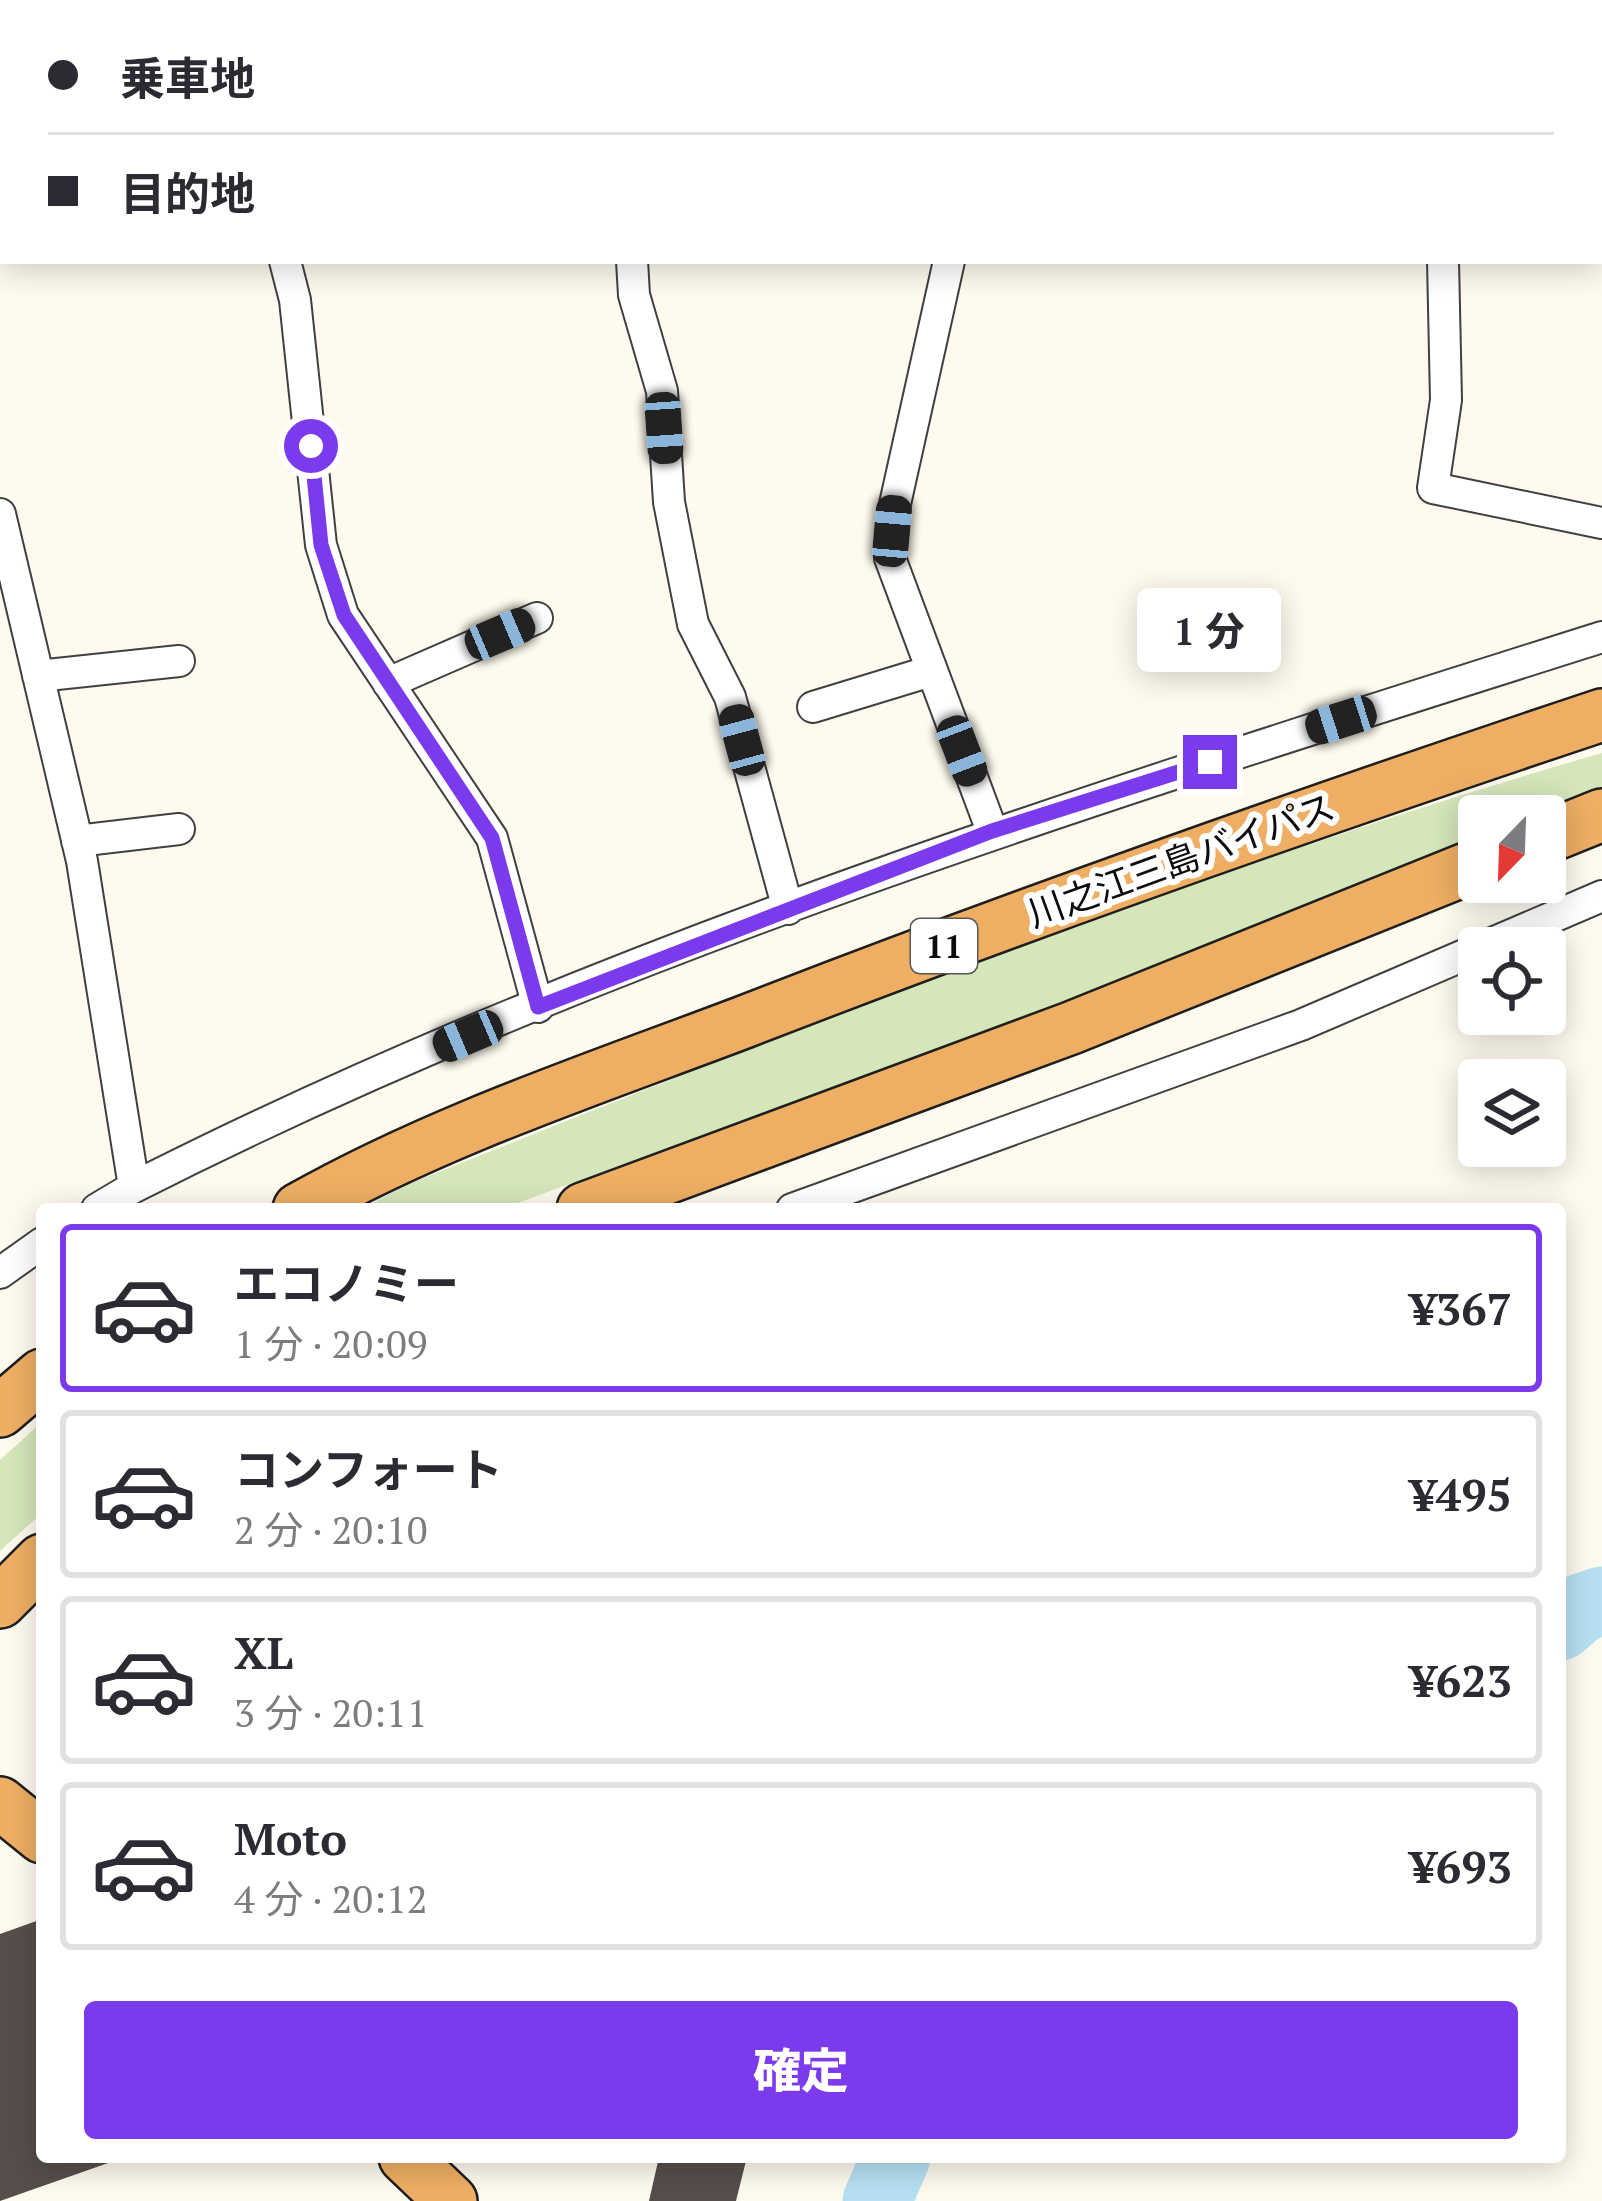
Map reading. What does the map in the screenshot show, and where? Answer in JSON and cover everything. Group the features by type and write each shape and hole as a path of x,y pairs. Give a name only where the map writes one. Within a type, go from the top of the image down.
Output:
{"highway":[{"name":"川之江三島バイパス","path":"311,1203 461,1130 888,966 1312,812 1602,715"},
{"path":"1566,830 1602,815"},
{"path":"608,1203 1071,1028 1458,872"},
{"path":"0,1411 36,1380"},
{"path":"0,1602 36,1566"},
{"path":"0,1803 36,1832"},
{"path":"411,2163 451,2201"}],"street":[{"path":"286,264 295,300 321,545 344,615 492,838 538,1007"},
{"path":"632,264 634,295 662,392 669,502 693,624 730,697 788,909"},
{"path":"948,264 895,504 890,558 992,831"},
{"path":"1443,264 1446,400 1433,488 1602,523"},
{"path":"0,514 77,841 134,1186"},
{"path":"388,683 537,618"},
{"path":"107,1203 235,1136 538,1007 992,831 1602,638"},
{"path":"38,676 179,661"},
{"path":"813,707 931,671"},
{"path":"77,841 179,829"},
{"path":"809,1203 1301,1025 1602,896"},
{"path":"0,1273 36,1248"}],"green space":[{"path":"1602,753 1602,794 1566,808 1566,795 1463,795"},
{"path":"1458,797 1458,852 1131,979 517,1203 373,1203 409,1184 852,1009 1299,848"},
{"path":"36,1427 36,1518 0,1551 0,1460"}],"building":[{"path":"36,1921 36,2163 108,2163 0,2201 0,1934"},
{"path":"658,2163 746,2163 736,2201 649,2201"}],"waterway":[{"path":"1566,1621 1581,1608 1602,1601"},
{"path":"877,2201 893,2163"}],"route":[{"path":"311,446 321,545 344,615 492,838 538,1007 992,831 1210,762"}]}
